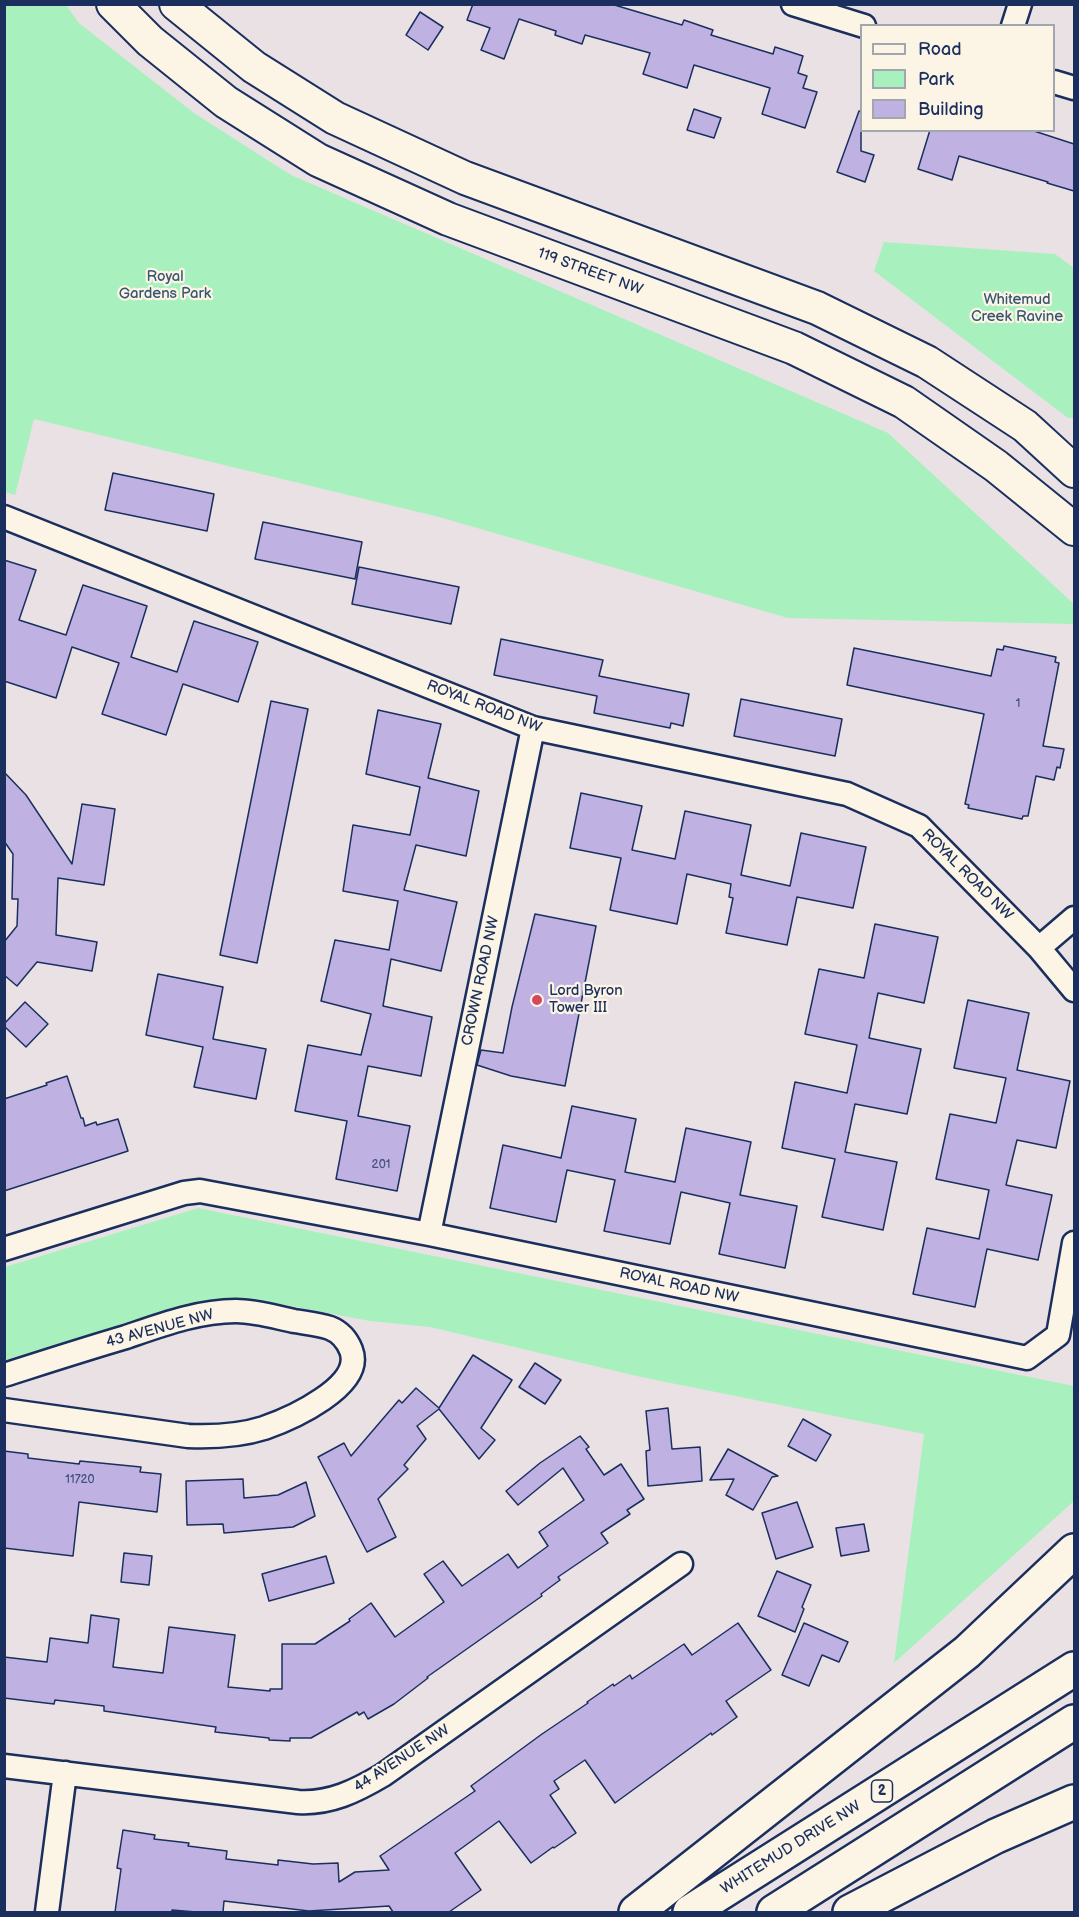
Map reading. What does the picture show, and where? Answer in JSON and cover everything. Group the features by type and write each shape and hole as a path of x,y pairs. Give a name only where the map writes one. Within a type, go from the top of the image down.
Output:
{"highway":[{"path":"636,1912 967,1652 1074,1551"},
{"name":"WHITEMUD DRIVE NW","path":"690,1912 1074,1669"},
{"path":"774,1912 1074,1722"},
{"path":"850,1912 996,1836 1074,1802"}],"main road":[{"name":"119 STREET NW","path":"113,4 150,42 226,102 318,160 448,219 794,348 904,402 996,466 1074,529"},
{"path":"176,4 254,67 335,118 465,178 817,308 927,362 1024,426 1074,471"}],"street":[{"path":"793,4 860,25"},
{"path":"1014,24 1020,4"},
{"path":"1055,83 1074,88"},
{"name":"ROYAL ROAD NW","path":"4,518 533,728 848,794 919,825 1039,948 1074,990"},
{"name":"CROWN ROAD NW","path":"429,1234 533,728"},
{"path":"1039,948 1074,918"},
{"name":"ROYAL ROAD NW","path":"4,1249 184,1193 200,1191 429,1234 1027,1358 1058,1335 1074,1243"},
{"name":"43 AVENUE NW","path":"4,1375 167,1323 211,1313 237,1311 332,1329 347,1341 354,1360 352,1369 346,1378 332,1392 314,1404 289,1418 240,1434 210,1437 188,1436 4,1410"},
{"name":"44 AVENUE NW","path":"4,1766 298,1802 310,1803 336,1798 363,1787 383,1775 681,1564"},
{"path":"47,1912 65,1773"}],"green space":[{"name":"Royal Gardens Park","path":"5,4 66,5 79,23 194,113 291,175 888,433 1074,604 1074,624 788,618 439,517 34,419 15,495 5,492"},
{"name":"Whitemud Creek Ravine","path":"884,242 1055,254 1074,268 1074,418 1068,418 874,271"},
{"path":"198,1208 1074,1386 1074,1501 894,1663 924,1434 641,1377 430,1327 370,1321 265,1301 207,1302 5,1360 5,1267"}],"building":[{"path":"473,4 611,4 682,25 684,20 713,30 711,35 773,54 775,47 803,56 798,73 807,76 803,88 817,92 805,128 762,114 770,88 694,65 687,88 643,74 650,53 585,35 582,44 555,35 556,31 519,19 504,59 481,50 490,28 467,20"},
{"path":"420,12 443,27 428,50 406,35"},
{"path":"694,109 721,118 714,138 687,130"},
{"path":"860,111 861,151 874,155 865,182 837,172"},
{"path":"929,132 1037,132 1074,144 1074,191 959,156 952,180 918,169"},
{"path":"113,473 214,494 207,531 105,510"},
{"path":"263,522 362,542 355,579 255,559"},
{"path":"4,560 36,570 19,620 66,635 83,585 147,606 131,657 177,672 194,621 258,642 238,702 183,684 166,735 102,714 119,663 72,647 56,698 4,681"},
{"path":"359,567 459,587 451,624 352,604"},
{"path":"501,639 603,660 599,676 689,694 683,726 671,723 670,728 594,713 597,696 494,675"},
{"path":"1004,646 1056,657 1055,662 1059,663 1043,746 1064,749 1060,768 1057,767 1054,780 1036,776 1028,816 1023,816 1022,819 968,808 969,805 965,804 984,714 847,685 854,648 991,676 997,649 1003,650"},
{"path":"741,699 842,719 835,756 734,736"},
{"path":"271,701 308,709 257,963 220,955"},
{"path":"378,710 441,724 428,778 479,791 466,856 416,845 404,890 457,902 441,971 391,959 383,1006 432,1017 421,1076 368,1066 358,1116 410,1126 397,1191 336,1179 347,1121 295,1111 308,1045 361,1055 371,1014 321,1001 335,940 389,950 398,901 343,891 353,825 410,835 420,787 366,774"},
{"path":"4,772 26,795 72,864 82,804 115,809 104,885 58,878 56,935 97,942 92,971 37,962 17,986 4,975 4,942 17,926 18,899 12,899 13,854 4,841"},
{"path":"581,793 642,806 632,850 675,859 685,811 751,825 741,875 790,886 801,833 866,847 853,908 797,897 787,945 726,933 733,898 729,897 731,884 687,874 677,924 610,910 621,858 570,848"},
{"name":"Lord Byron Tower III","path":"535,914 596,926 565,1086 511,1076 477,1065 481,1050 503,1053"},
{"path":"875,924 938,937 924,1003 878,993 869,1038 921,1049 907,1114 855,1104 845,1152 897,1162 883,1230 822,1217 835,1159 782,1148 795,1082 847,1093 857,1045 805,1034 819,969 864,978"},
{"path":"158,974 223,987 213,1039 266,1049 256,1099 194,1087 203,1047 146,1035"},
{"path":"968,1000 1029,1013 1017,1070 1070,1081 1056,1148 1017,1140 1006,1185 1052,1195 1038,1260 987,1249 975,1307 913,1294 927,1228 979,1239 989,1190 936,1179 950,1114 996,1123 1006,1078 954,1068"},
{"path":"25,1002 48,1024 26,1047 4,1026"},
{"path":"67,1076 85,1126 118,1119 128,1151 4,1191 4,1099"},
{"path":"572,1106 636,1119 625,1172 675,1182 686,1128 751,1142 740,1195 797,1206 785,1268 719,1254 730,1203 681,1192 670,1244 604,1231 615,1180 567,1170 556,1222 490,1208 503,1145 561,1158"},
{"path":"473,1355 512,1380 481,1428 495,1440 479,1459 439,1409 417,1426 426,1439 404,1465 408,1469 378,1499 396,1537 367,1552 318,1457 344,1443 351,1456 399,1400 402,1403 416,1388 439,1408"},
{"path":"535,1363 561,1380 545,1404 519,1387"},
{"path":"668,1408 672,1449 700,1447 702,1481 648,1486 646,1451 650,1450 646,1411"},
{"path":"803,1419 831,1435 816,1461 788,1446"},
{"path":"580,1436 589,1447 586,1449 604,1475 621,1464 644,1499 627,1510 630,1514 601,1533 608,1543 558,1577 560,1580 541,1594 542,1596 427,1677 394,1704 368,1719 364,1712 359,1715 357,1712 311,1738 290,1738 290,1741 269,1740 269,1738 215,1732 216,1727 104,1711 104,1706 55,1700 54,1704 4,1698 4,1657 47,1662 50,1638 88,1643 91,1615 119,1619 113,1667 163,1673 169,1627 235,1635 228,1687 270,1691 270,1689 282,1689 282,1644 315,1644 350,1621 349,1619 371,1603 395,1637 444,1602 424,1574 443,1561 462,1586 508,1554 518,1568 548,1546 539,1532 584,1500 563,1468 518,1505 506,1491 540,1463"},
{"path":"728,1449 778,1476 772,1477 753,1510 726,1495 734,1479 710,1480"},
{"path":"4,1451 28,1454 28,1458 79,1464 80,1461 141,1467 140,1472 161,1474 157,1512 79,1502 73,1556 4,1548"},
{"path":"243,1479 244,1498 278,1495 306,1482 315,1516 293,1527 224,1533 223,1524 187,1525 186,1481"},
{"path":"797,1502 813,1547 776,1559 762,1513"},
{"path":"864,1524 869,1551 841,1556 836,1528"},
{"path":"124,1553 152,1556 149,1585 121,1582"},
{"path":"326,1556 334,1583 269,1601 262,1574"},
{"path":"777,1571 811,1585 795,1632 758,1616"},
{"path":"738,1623 771,1670 726,1701 737,1717 712,1735 711,1733 615,1803 585,1760 554,1781 559,1789 550,1795 576,1833 531,1863 499,1821 455,1853 481,1890 449,1912 393,1912 389,1906 309,1911 224,1901 223,1912 172,1910 172,1912 115,1912 121,1869 117,1868 123,1830 155,1835 154,1839 189,1843 188,1846 227,1851 226,1859 278,1865 278,1860 313,1864 338,1863 339,1882 355,1872 389,1870 380,1856 475,1791 471,1786 587,1702 630,1675 632,1679 684,1644 692,1655"},
{"path":"804,1623 848,1642 839,1662 822,1655 809,1686 782,1675"}],"place":[{"name":"Lord Byron Tower III","path":"537,1000"}]}
